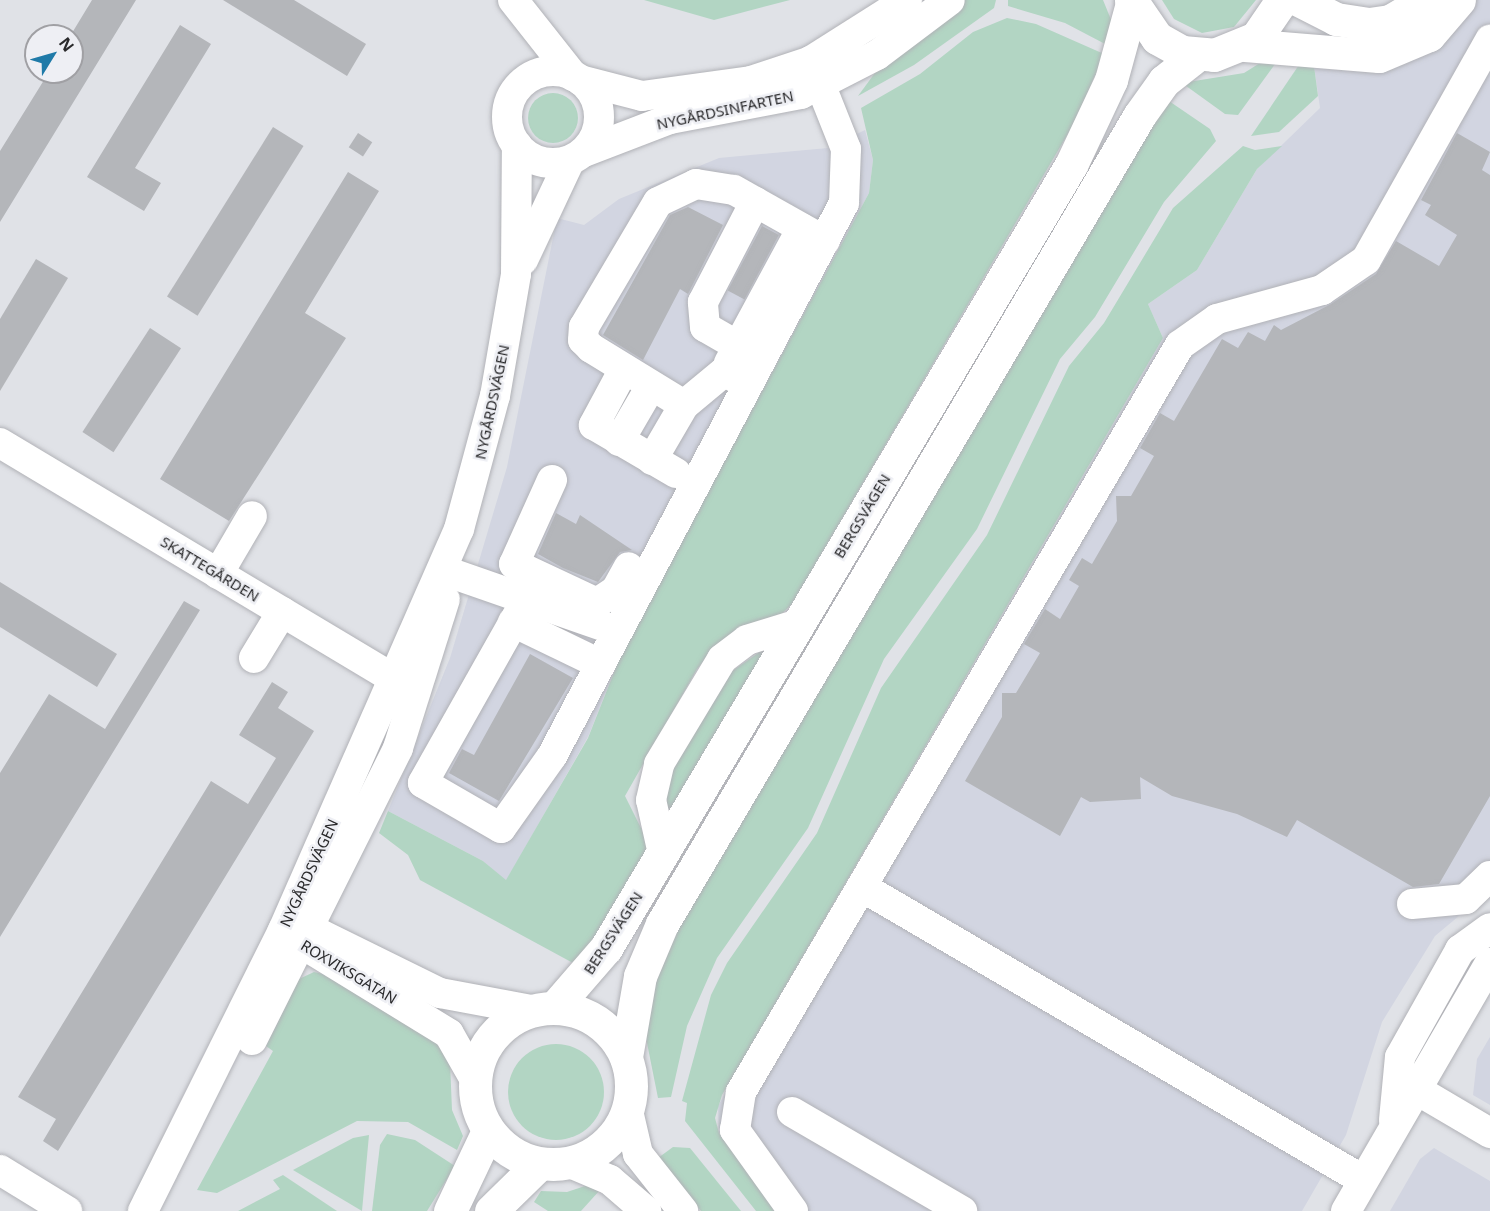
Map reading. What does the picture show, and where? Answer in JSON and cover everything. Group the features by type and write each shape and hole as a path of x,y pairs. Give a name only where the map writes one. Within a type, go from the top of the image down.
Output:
{"main road":[{"path":"1245,45 1266,29 1282,0"},
{"path":"1299,0 1336,20 1369,24 1390,21 1426,0"},
{"path":"626,1057 640,975 662,924 1139,116 1164,81 1197,55 1245,45 1379,56 1430,35 1459,0"},
{"path":"1131,2 1157,38 1197,55"},
{"name":"BERGSVÄGEN","path":"543,1009 598,960 1071,165 1111,80 1131,2"},
{"path":"491,1211 555,1163 606,1145 628,1111 631,1074 626,1057 597,1022 543,1009 493,1035 474,1078 477,1106 488,1131 510,1152 555,1163"},
{"path":"450,1211 488,1131"}],"street":[{"name":"NYGÅRDSINFARTEN","path":"577,156 670,119 771,104 816,73 907,0"},
{"name":"NYGÅRDSINFARTEN","path":"577,78 626,94 660,96 816,73 902,39 950,0"},
{"path":"515,4 594,96 599,115 596,135 577,156 541,162 517,146 507,115 520,86 525,61 515,4"},
{"path":"793,1211 741,1143 735,1130 736,1104 1180,345 1216,319 1322,290 1366,261 1490,40"},
{"path":"520,86 549,72 577,78"},
{"path":"520,611 423,783 501,828 552,756 600,664 737,367 813,235 844,203 849,167 816,73"},
{"name":"NYGÅRDSVÄGEN","path":"143,1211 299,936 330,891 408,688 447,572 495,396 516,273 517,146"},
{"name":"NYGÅRDSVÄGEN","path":"516,273 577,156"},
{"path":"684,405 624,369 583,340 584,327 646,219 670,193 696,184 744,196 813,235"},
{"path":"737,367 705,327 703,302 744,196"},
{"path":"624,369 594,425 664,466 684,405 737,367 813,235"},
{"path":"620,441 651,386"},
{"name":"SKATTEGÅRDEN","path":"0,443 408,688"},
{"path":"552,480 530,524 514,564 597,603 616,590 648,530"},
{"path":"218,574 252,516"},
{"path":"447,572 520,611 600,664"},
{"path":"520,611 614,630"},
{"path":"254,658 282,612"},
{"path":"663,854 651,800 659,764 722,659 747,640 799,624"},
{"name":"NYGÅRDSVÄGEN","path":"156,1211 299,936 408,688"},
{"path":"1412,904 1466,899 1490,876"},
{"path":"862,887 1363,1180"},
{"name":"ROXVIKSGATAN","path":"330,891 344,927 370,956"},
{"path":"1393,1129 1400,1057 1460,950 1490,928"},
{"name":"ROXVIKSGATAN","path":"299,936 370,956 448,995 543,1009"},
{"name":"ROXVIKSGATAN","path":"299,936 449,1034 474,1078"},
{"path":"1350,1210 1363,1180 1490,963"},
{"path":"1417,1090 1490,1133"},
{"path":"628,1111 638,1154 683,1211"},
{"path":"792,1112 962,1211"},
{"path":"555,1163 610,1180 646,1211"},
{"path":"0,1170 67,1211"}],"shaded area":[{"path":"1477,0 1490,0 1490,890 1435,936 1382,1022 1346,1135 1302,1211 781,1211 719,1133 718,1106 1163,338 1148,304 1197,270 1257,169 1320,108 1313,58 1447,32"},
{"path":"865,130 873,160 869,193 624,647 588,737 506,881 483,861 388,811 450,658 507,467 557,218 584,225 619,199 719,158 828,148"},
{"path":"1490,1037 1490,1105 1473,1095 1477,1059"},
{"path":"1434,1148 1490,1181 1490,1211 1390,1211 1420,1159"}],"green space":[{"path":"644,0 790,0 714,20"},
{"path":"963,0 996,0 994,8 914,65 858,96 880,66"},
{"path":"1008,0 1103,0 1112,22 1107,45 1065,23 1008,6"},
{"path":"1162,0 1256,0 1234,27 1202,33 1174,19"},
{"path":"1007,18 1036,24 1104,54 1076,120 792,604 775,620 718,644 697,669 625,796 650,846 591,942 573,963 420,880 408,855 379,833 388,811 483,861 506,880 588,738 624,647 869,193 873,160 861,108 920,74 973,32"},
{"path":"1276,53 1283,53 1238,115 1225,114 1182,83 1244,73"},
{"path":"1305,56 1313,58 1318,96 1279,132 1251,136"},
{"path":"548,93 558,93 571,100 578,113 578,123 571,136 558,143 548,143 539,139 532,132 528,123 528,113 532,104 539,97"},
{"path":"1166,99 1210,129 1216,141 1164,202 1095,317 1060,359 977,529 884,659 808,828 717,958 687,1026 671,1097 658,1098 645,1033 648,996 678,923"},
{"path":"1243,146 1255,150 1282,146 1257,169 1197,270 1148,304 1163,338 722,1095 715,1118 719,1133 781,1211 756,1211 685,1121 687,1103 682,1101 711,995 727,963 817,833 881,688 987,535 1069,366 1104,323 1173,208"},
{"path":"767,647 666,818 666,776 728,674"},
{"path":"314,972 328,975 432,1038 450,1062 452,1110 463,1136 457,1150 408,1122 357,1121 217,1193 197,1190 273,1051 266,1046 299,979"},
{"path":"556,1044 574,1047 590,1058 601,1074 604,1092 601,1110 590,1126 574,1137 556,1140 538,1137 522,1126 511,1110 508,1092 511,1074 522,1058 538,1047"},
{"path":"387,1134 415,1140 455,1166 427,1211 372,1211 380,1145"},
{"path":"369,1135 362,1211 293,1170 353,1138"},
{"path":"673,1147 690,1148 741,1211 701,1211 658,1158"},
{"path":"283,1175 337,1211 238,1211 280,1189 273,1180"},
{"path":"588,1185 600,1190 581,1211 548,1211 534,1202 541,1191 567,1192"}],"building":[{"path":"92,0 136,0 0,222 0,151 42,84 84,84 84,24 77,24"},
{"path":"223,0 294,0 366,44 347,76"},
{"path":"180,25 211,44 135,168 161,183 144,211 87,177"},
{"path":"273,127 304,146 198,316 167,297"},
{"path":"358,133 372,142 363,157 349,147"},
{"path":"1457,133 1490,152 1482,170 1490,175 1490,796 1439,884 1413,887 1297,820 1287,837 1237,814 1172,796 1140,777 1141,799 1090,802 1081,797 1060,836 965,781 1002,717 1002,693 1016,693 1040,653 1024,644 1045,609 1060,619 1079,586 1069,580 1082,558 1092,564 1117,521 1116,496 1131,496 1154,456 1140,448 1160,413 1174,421 1222,339 1238,348 1248,332 1265,341 1274,325 1281,330 1331,304 1376,274 1396,241 1439,266 1457,235 1425,215 1431,205 1421,200"},
{"path":"348,172 379,191 305,313 346,338 229,521 160,479"},
{"path":"688,207 723,225 688,294 680,289 643,360 603,335 670,215"},
{"path":"762,226 779,235 745,299 728,290"},
{"path":"36,259 68,278 0,391 0,319"},
{"path":"150,328 181,348 113,452 82,432"},
{"path":"556,513 576,524 580,515 632,550 620,552 598,582 563,568 538,554"},
{"path":"0,582 117,654 97,687 0,627"},
{"path":"184,601 200,610 0,937 0,773 49,694 105,729"},
{"path":"530,654 573,678 499,801 449,773 462,749 474,755"},
{"path":"272,682 288,692 278,708 314,731 58,1151 43,1141 56,1119 18,1097 211,781 248,804 276,758 239,735"}]}
